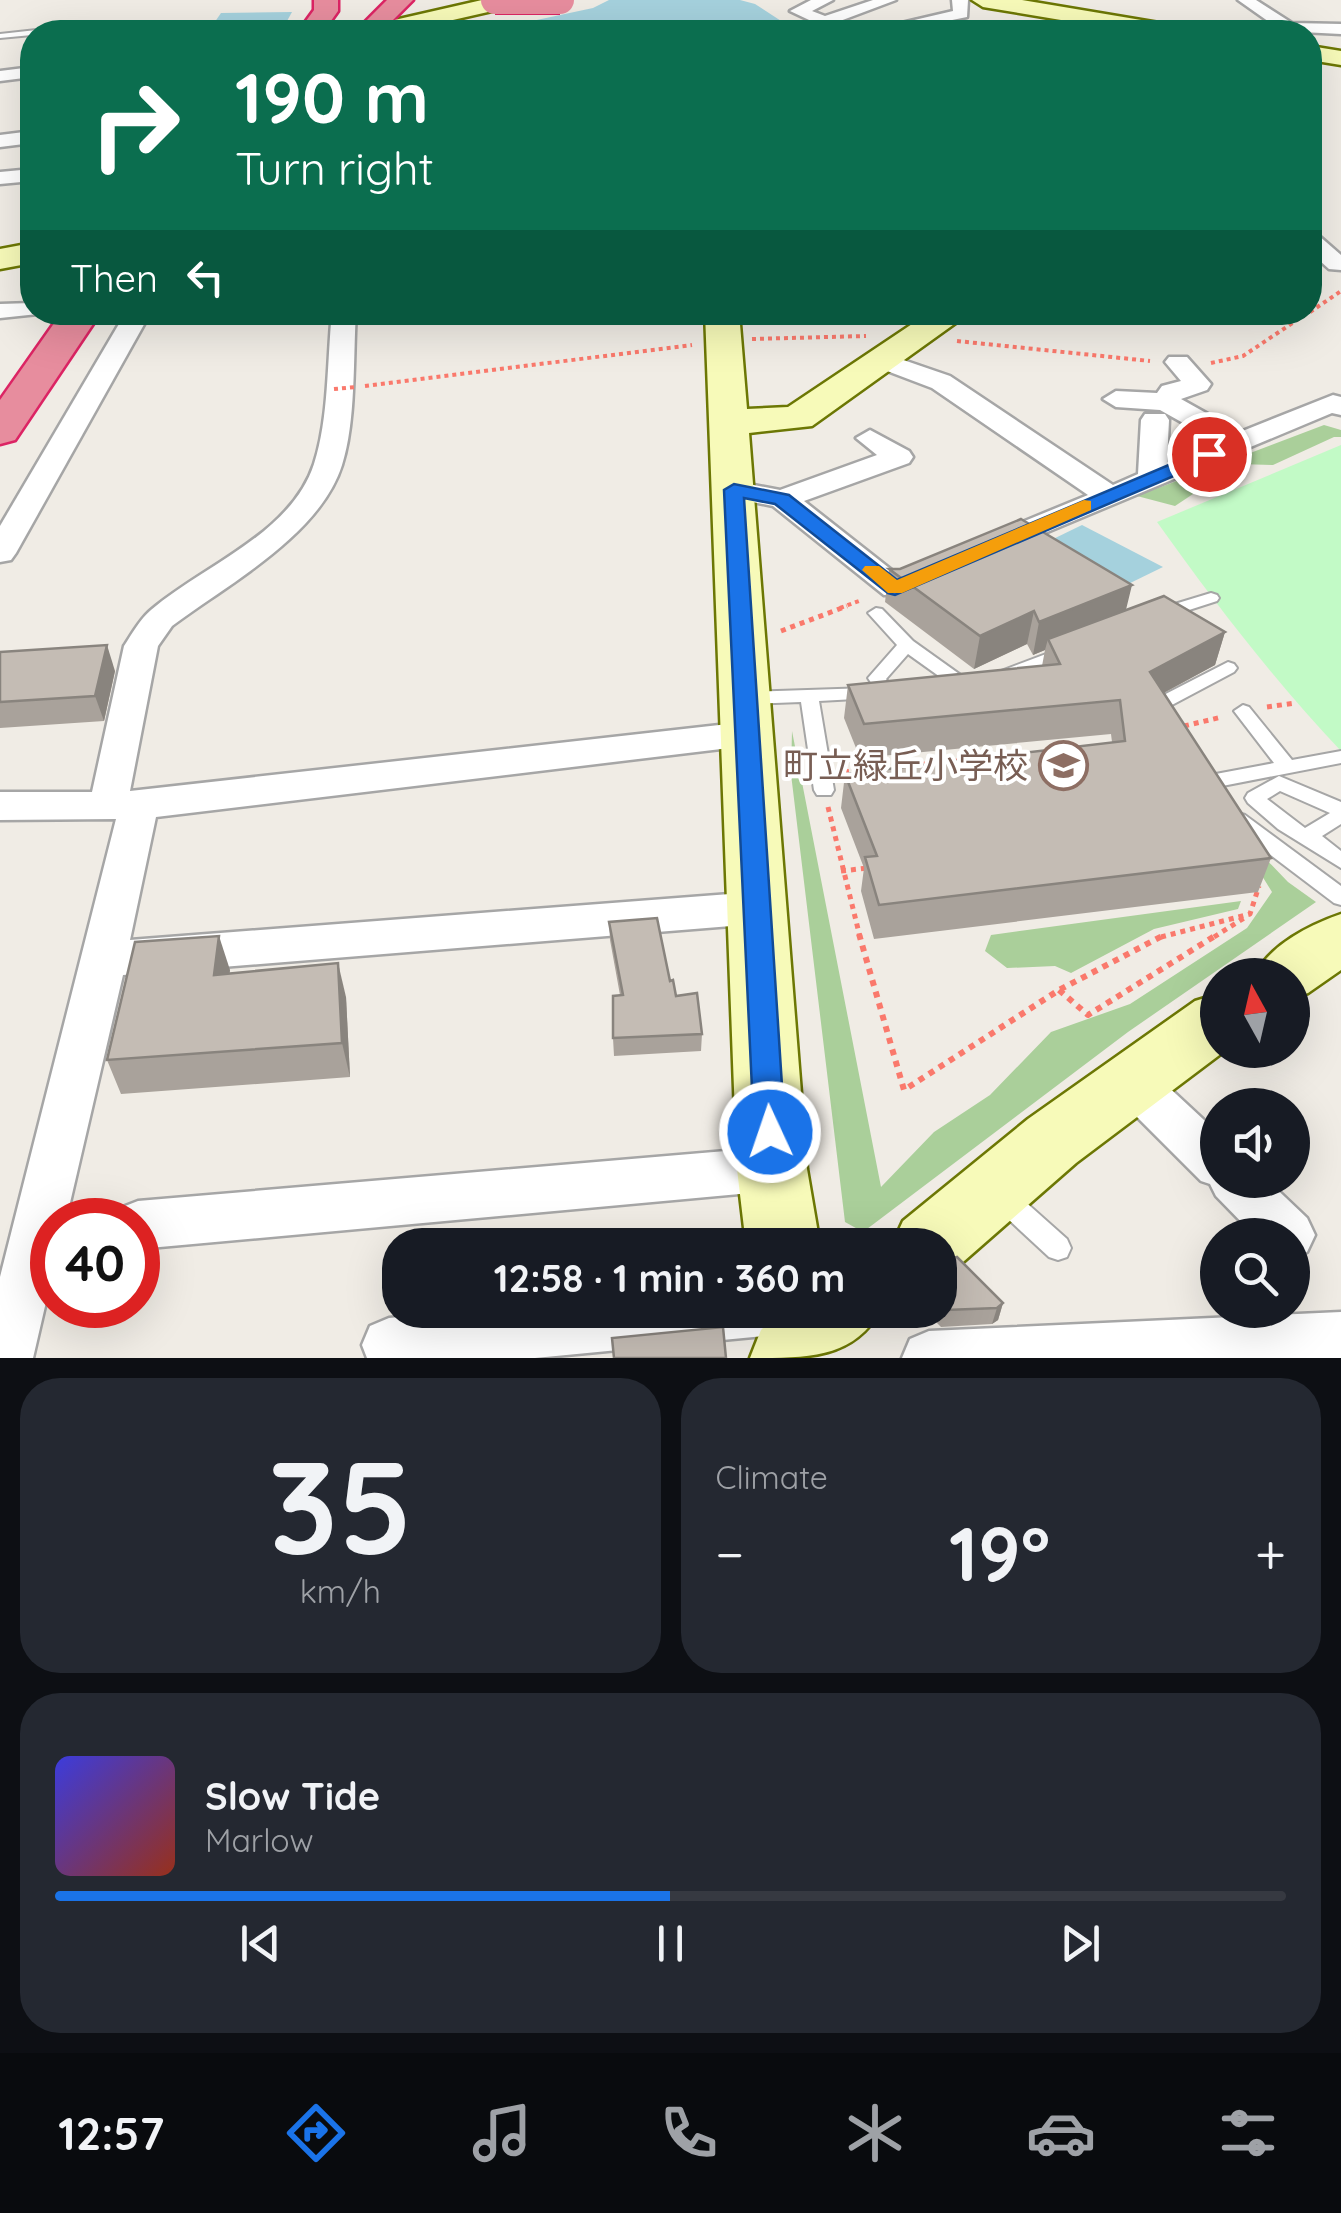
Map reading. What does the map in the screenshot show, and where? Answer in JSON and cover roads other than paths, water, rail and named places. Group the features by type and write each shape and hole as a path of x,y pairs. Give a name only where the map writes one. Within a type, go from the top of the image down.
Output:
{"highway":[{"path":"349,20 370,0"},
{"path":"369,20 388,0"},
{"path":"385,20 401,0"},
{"path":"495,0 560,0"},
{"path":"0,381 31,325"},
{"path":"0,430 73,325"}],"street":[{"path":"424,20 511,0"},
{"path":"819,20 798,11 826,0"},
{"path":"830,20 888,0"},
{"path":"931,20 962,14 960,0"},
{"path":"1246,0 1275,20"},
{"path":"990,1 1089,20"},
{"path":"1266,14 1304,11"},
{"path":"0,553 132,325"},
{"path":"52,1198 105,959 141,646 160,618 287,526 314,496 328,465 333,441 343,325"},
{"path":"732,422 798,418 935,325"},
{"path":"724,326 772,1170 781,1228"},
{"path":"883,361 941,382 1108,495"},
{"path":"1152,478 1160,411 1171,392 1198,384 1178,362"},
{"path":"1116,399 1160,411 1238,442"},
{"path":"734,490 782,499 895,588 1108,495 1338,404"},
{"path":"782,499 899,457 870,438"},
{"path":"0,806 124,805 745,716"},
{"path":"105,959 756,908"},
{"path":"1310,959 1341,938"},
{"path":"949,1228 1132,1082 1200,1033"},
{"path":"1132,1082 1200,1148"},
{"path":"160,1223 772,1170"},
{"path":"1251,1198 1271,1218"},
{"path":"6,1358 30,1280"},
{"path":"389,1345 798,1332"},
{"path":"928,1358 1136,1354 1341,1340"}],"lane":[{"path":"1149,618 1211,598"},
{"path":"876,613 907,645 977,683"},
{"path":"906,691 878,678 907,645"},
{"path":"745,716 809,696 977,683 1079,646"},
{"path":"1176,728 1160,704 1228,668"},
{"path":"809,696 823,782"},
{"path":"1242,711 1288,766"},
{"path":"1341,757 1288,766 1222,796 1341,897"},
{"path":"1318,843 1270,816 1256,798 1279,783 1341,813"},
{"path":"1341,813 1308,835 1341,860"},
{"path":"994,1190 1058,1248"}],"water":[{"path":"609,0 740,0 755,4 780,20 537,20 593,8"},
{"path":"292,12 288,20 216,20 221,13"},
{"path":"1082,525 1163,567 1120,588 1047,542"}],"place":[{"name":"町立緑丘小学校","path":"1063,765"}]}
